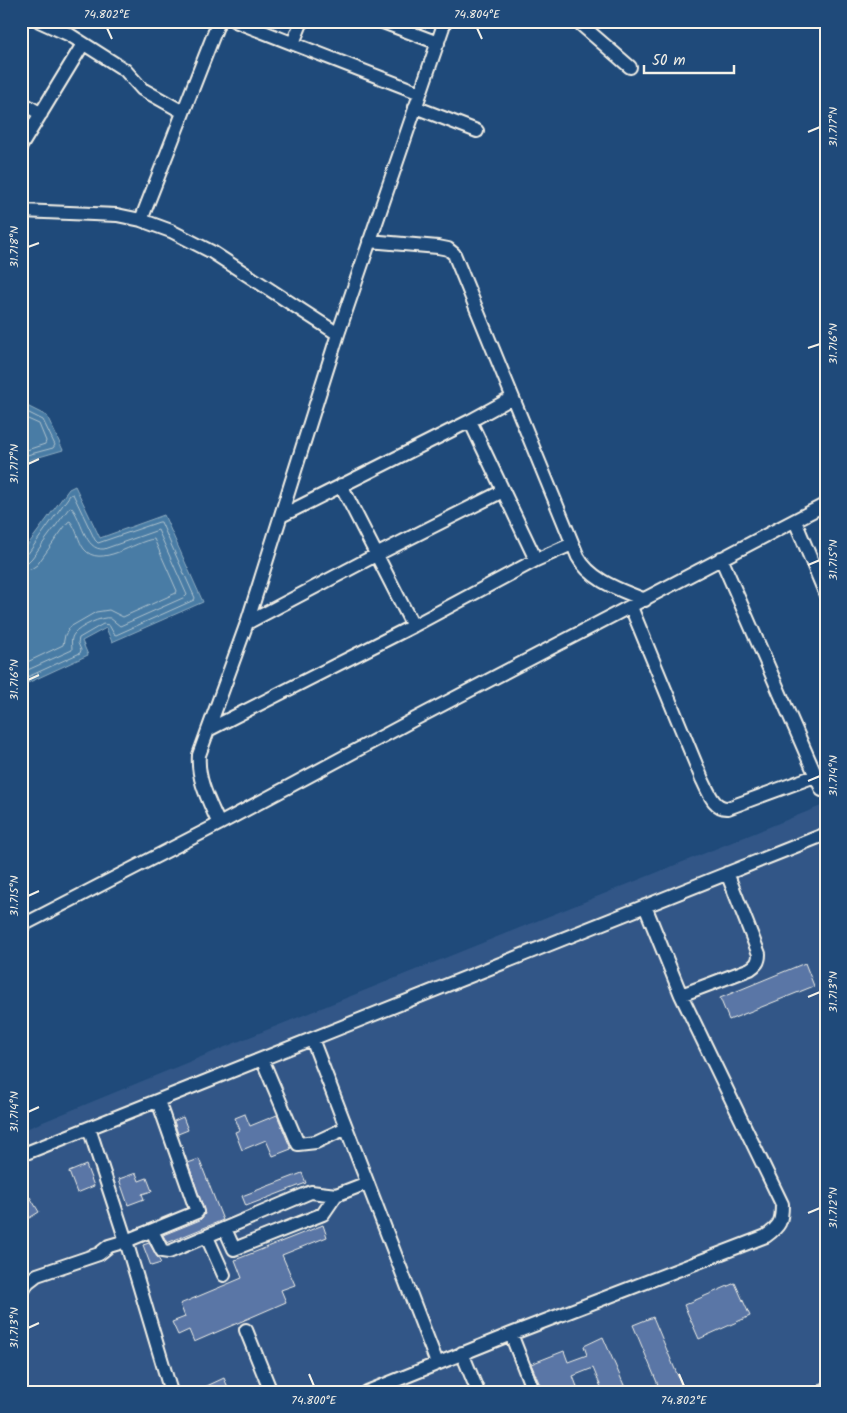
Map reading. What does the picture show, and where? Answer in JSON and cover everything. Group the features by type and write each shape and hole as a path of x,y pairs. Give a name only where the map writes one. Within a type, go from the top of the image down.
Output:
{"street":[{"path":"39,21 65,26 83,44 125,70 142,89 183,112"},
{"path":"141,220 219,21"},
{"path":"235,21 420,92"},
{"path":"294,43 302,21"},
{"path":"380,21 438,43"},
{"path":"219,824 200,779 198,769 199,755 247,624 338,334 445,21"},
{"path":"578,21 630,67"},
{"path":"21,146 83,44"},
{"path":"21,102 41,114"},
{"path":"415,107 477,131"},
{"path":"21,211 99,213 141,220 171,231 212,252 338,334"},
{"path":"369,241 438,247 448,249 454,254 581,564 604,582 645,600"},
{"path":"281,516 512,398"},
{"path":"470,421 536,560"},
{"path":"341,485 413,626"},
{"path":"247,624 376,555 503,491"},
{"path":"21,926 219,824 413,720 826,504"},
{"path":"795,521 826,595"},
{"path":"208,730 413,626 536,560 572,544"},
{"path":"721,558 822,790"},
{"path":"631,607 702,778 710,796 717,805 722,809 728,808 816,776"},
{"path":"21,1155 826,834"},
{"path":"681,995 750,969 758,964 759,954 727,874"},
{"path":"367,1392 462,1353 766,1236 778,1227 782,1215 782,1204 681,995 645,906"},
{"path":"312,1039 437,1363"},
{"path":"262,1059 298,1144 316,1142 346,1128"},
{"path":"21,1298 22,1291 28,1282 37,1275 98,1254 109,1246 197,1212 158,1101"},
{"path":"89,1128 126,1241 171,1392"},
{"path":"152,1230 162,1251 169,1252 311,1192 336,1195 367,1183"},
{"path":"225,1229 234,1250 323,1214 336,1195"},
{"path":"206,1237 224,1275"},
{"path":"246,1330 271,1392"},
{"path":"511,1334 532,1388 523,1392"},
{"path":"462,1353 478,1392"},
{"path":"823,1392 826,1389"}],"shaded area":[{"path":"826,804 826,1392 21,1392 21,1131"}],"water":[{"path":"21,403 47,416 63,450 29,460 21,470"},
{"path":"75,486 100,538 164,515 203,602 112,642 106,628 82,641 88,655 21,686 21,554 69,489"}],"building":[{"path":"805,963 814,986 729,1020 720,998"},
{"path":"245,1114 250,1126 277,1115 291,1149 273,1156 266,1140 242,1150 235,1132 240,1130 235,1118"},
{"path":"183,1117 188,1130 178,1134 174,1121"},
{"path":"199,1159 223,1220 167,1243 163,1235 200,1220 205,1214 188,1163"},
{"path":"86,1165 94,1186 77,1193 69,1172"},
{"path":"136,1173 139,1181 147,1178 152,1191 142,1194 144,1199 128,1205 119,1179"},
{"path":"302,1173 306,1183 246,1206 242,1196"},
{"path":"30,1197 39,1212 21,1223 21,1203"},
{"path":"323,1225 327,1237 282,1255 295,1285 281,1290 286,1302 194,1342 189,1330 178,1335 172,1322 185,1317 180,1304 242,1278 235,1260"},
{"path":"149,1243 161,1263 151,1266 143,1245"},
{"path":"735,1283 750,1316 699,1339 684,1305"},
{"path":"653,1317 682,1386 668,1392 661,1392 633,1325"},
{"path":"603,1337 627,1392 603,1392 593,1368 573,1376 579,1392 540,1392 540,1385 531,1364 564,1351 568,1362 587,1355 584,1346"},
{"path":"224,1378 230,1392 194,1392"}]}
